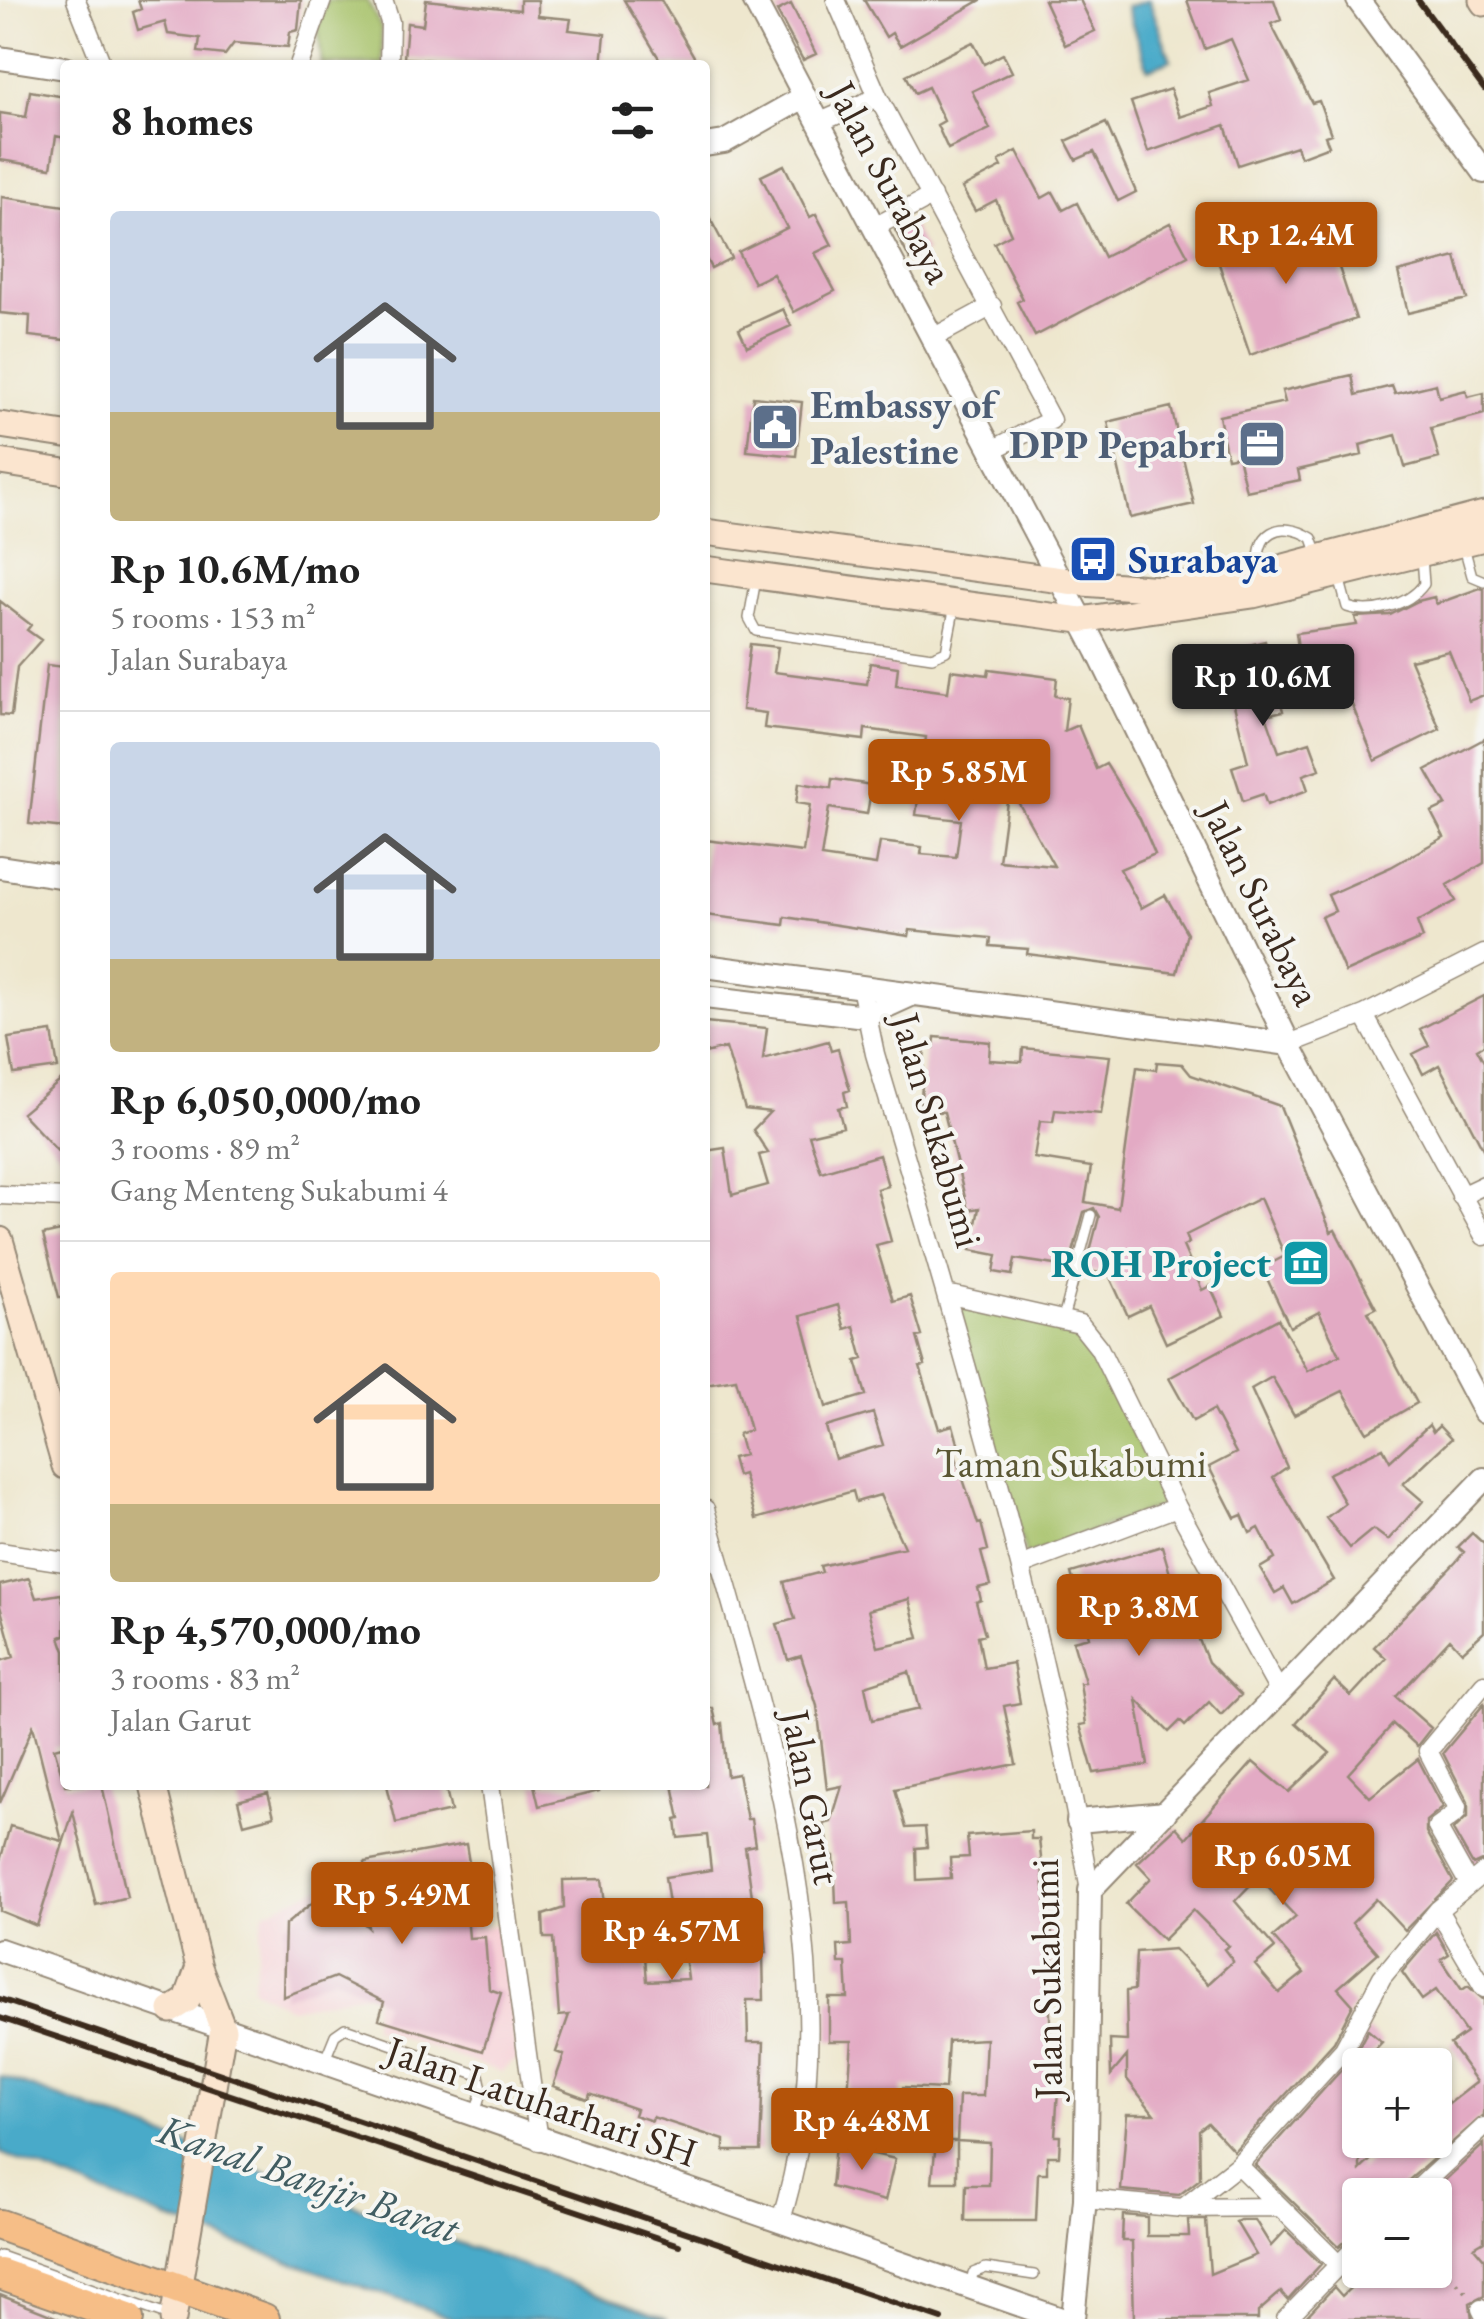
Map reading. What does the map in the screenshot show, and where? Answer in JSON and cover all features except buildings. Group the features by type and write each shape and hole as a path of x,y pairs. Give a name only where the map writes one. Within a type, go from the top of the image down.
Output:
{"main road":[{"path":"0,425 60,435"},
{"path":"0,462 60,471"},
{"path":"1418,545 1484,514"},
{"path":"710,533 1161,589 1329,567"},
{"path":"710,569 1080,620 1253,595 1329,567 1418,545 1473,541"},
{"path":"0,1240 60,1449"},
{"path":"155,1790 199,1967 223,2029 175,2307"},
{"path":"170,2010 187,2000 199,1967"},
{"path":"0,2225 175,2307 264,2319"},
{"path":"0,2274 128,2319"}],"street":[{"path":"76,0 100,60"},
{"path":"302,60 322,0"},
{"path":"384,0 390,22 388,60"},
{"path":"836,0 878,97 932,196 985,309 1051,420 990,451"},
{"path":"1358,0 1484,172"},
{"name":"Jalan Surabaya","path":"759,2 804,97 827,119 882,223 931,338 1080,620 1289,1044 1484,1412"},
{"path":"0,58 60,67"},
{"path":"710,144 724,142 804,97"},
{"path":"827,119 878,97"},
{"path":"882,223 932,196"},
{"path":"931,338 985,309"},
{"path":"0,868 60,876"},
{"path":"710,969 1289,1044 1364,1015 1484,954"},
{"name":"Jalan Sukabumi","path":"861,987 865,1016 1023,1564 1062,1730 1090,1890 1086,2200 1073,2319"},
{"path":"710,997 865,1016 909,996"},
{"path":"1364,1015 1484,1236"},
{"path":"1462,1196 1484,1185"},
{"path":"0,1195 60,1198"},
{"name":"Jalan Sukabumi","path":"946,1294 1080,1324 1099,1348 1178,1507 1280,1693"},
{"path":"1090,1890 1484,1479"},
{"path":"1023,1564 1178,1507"},
{"name":"Jalan Garut","path":"710,1528 762,1715 788,1827 798,1905 807,2018 804,2100 780,2222"},
{"path":"0,1552 60,1561"},
{"path":"1183,2208 1238,2165 1344,2049 1382,1977 1438,1910 1476,1877 1437,1827 1456,1813 1457,1807 1428,1752 1484,1684"},
{"path":"491,1790 499,1822 540,2140"},
{"path":"1078,1820 1165,1813"},
{"path":"1438,1910 1484,1988"},
{"name":"Jalan Latuharhari SH","path":"0,1950 1061,2319"},
{"path":"1429,2178 1484,2127"},
{"path":"1238,2165 1338,2264"},
{"path":"1086,2200 1183,2208 1278,2207"},
{"path":"1286,2319 1342,2260"}],"lane":[{"path":"1262,574 1258,546 1262,536 1276,529 1291,529 1312,538 1347,607 1362,612 1417,594 1424,584 1418,545"},
{"path":"1473,541 1472,576 1484,581"},
{"path":"756,576 749,618 756,631 932,658 946,652 955,605"},
{"path":"1063,1319 1091,1215"},
{"path":"323,2064 335,2034 345,2028 463,2069 480,2075 482,2089 474,2117"},
{"path":"0,2238 53,2258"},
{"path":"0,2256 175,2307"},
{"path":"970,2290 973,2273 986,2268 1034,2276"}],"path":[{"path":"1452,2278 1483,2312"}],"shaded area":[{"path":"332,1883 373,1919 381,1908 473,1899 476,1927 504,1925 516,2060 501,2072 373,2028 375,1991 290,2008 252,1988 264,1912"}],"green space":[{"path":"327,0 367,0 381,27 383,60 321,60 318,26"},
{"name":"Taman Sukabumi","path":"954,1304 1058,1323 1087,1341 1169,1503 1026,1556"}],"water":[{"path":"1149,0 1171,60 1148,69 1126,7"},
{"path":"0,2076 668,2319 455,2319 178,2223 0,2153"}],"railway":[{"path":"1418,0 1484,89"},
{"path":"0,1999 942,2319"},
{"path":"0,2018 679,2245"}],"place":[{"name":"Embassy of Palestine","path":"775,427"},
{"name":"DPP Pepabri","path":"1262,444"},
{"name":"Surabaya","path":"1093,559"},
{"name":"ROH Project","path":"1306,1263"}],"water label":[{"name":"Kanal Banjir Barat","path":"309,2178"}]}
